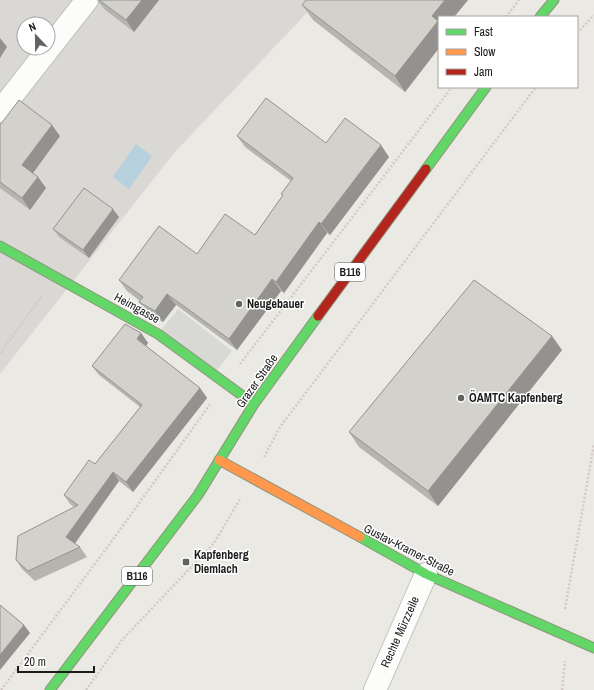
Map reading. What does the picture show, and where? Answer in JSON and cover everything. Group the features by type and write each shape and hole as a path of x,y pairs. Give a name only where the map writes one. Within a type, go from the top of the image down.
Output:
{"main road":[{"path":"541,16 554,0"},
{"name":"Grazer Straße","path":"50,690 198,495 254,404 485,88"},
{"name":"Heimgasse","path":"0,246 158,334 254,404"},
{"name":"Gustav-Kramer-Straße","path":"220,460 426,574 594,648"}],"street":[{"path":"0,111 87,0"},
{"name":"Rechte Mürzzeile","path":"375,690 426,574"}],"path":[{"path":"507,16 519,0"},
{"path":"578,32 594,16"},
{"path":"86,690 122,640 214,543 280,427 535,88"},
{"path":"0,353 56,278"},
{"path":"560,633 594,444"}],"shaded area":[{"path":"0,0 319,0 174,153 0,374"},
{"path":"178,309 232,351 213,375 159,333"}],"water":[{"path":"136,144 152,156 129,189 113,177"}],"building":[{"path":"99,0 142,0 126,20"},
{"path":"306,0 445,0 432,16 438,21 395,76 302,5"},
{"path":"266,98 326,143 345,118 381,145 321,224 319,222 276,282 272,279 229,339 167,294 155,311 139,302 143,297 119,280 159,226 197,254 225,214 255,235 293,178 237,136"},
{"path":"19,100 52,125 22,165 38,177 22,198 0,182 0,125"},
{"path":"84,188 113,209 83,250 53,229"},
{"name":"ÖAMTC Kapfenberg","path":"474,280 552,336 428,491 349,432"},
{"path":"125,324 141,333 137,339 200,388 126,482 113,472 66,537 80,547 28,571 16,560 18,536 78,505 64,495 89,460 95,464 142,405 92,366"},
{"path":"0,605 24,625 0,655"}],"traffic: fast":[{"path":"541,16 554,0"},
{"path":"426,169 485,88"},
{"path":"0,246 158,334 254,404"},
{"path":"50,690 198,495 254,404 318,316"},
{"path":"360,537 426,574 594,648"}],"traffic: slow":[{"path":"219,460 360,537"}],"traffic: jam":[{"path":"318,316 426,169"}],"place":[{"name":"Neugebauer","path":"239,304"},
{"name":"ÖAMTC Kapfenberg","path":"461,398"},
{"name":"Kapfenberg Diemlach","path":"186,562"}]}
